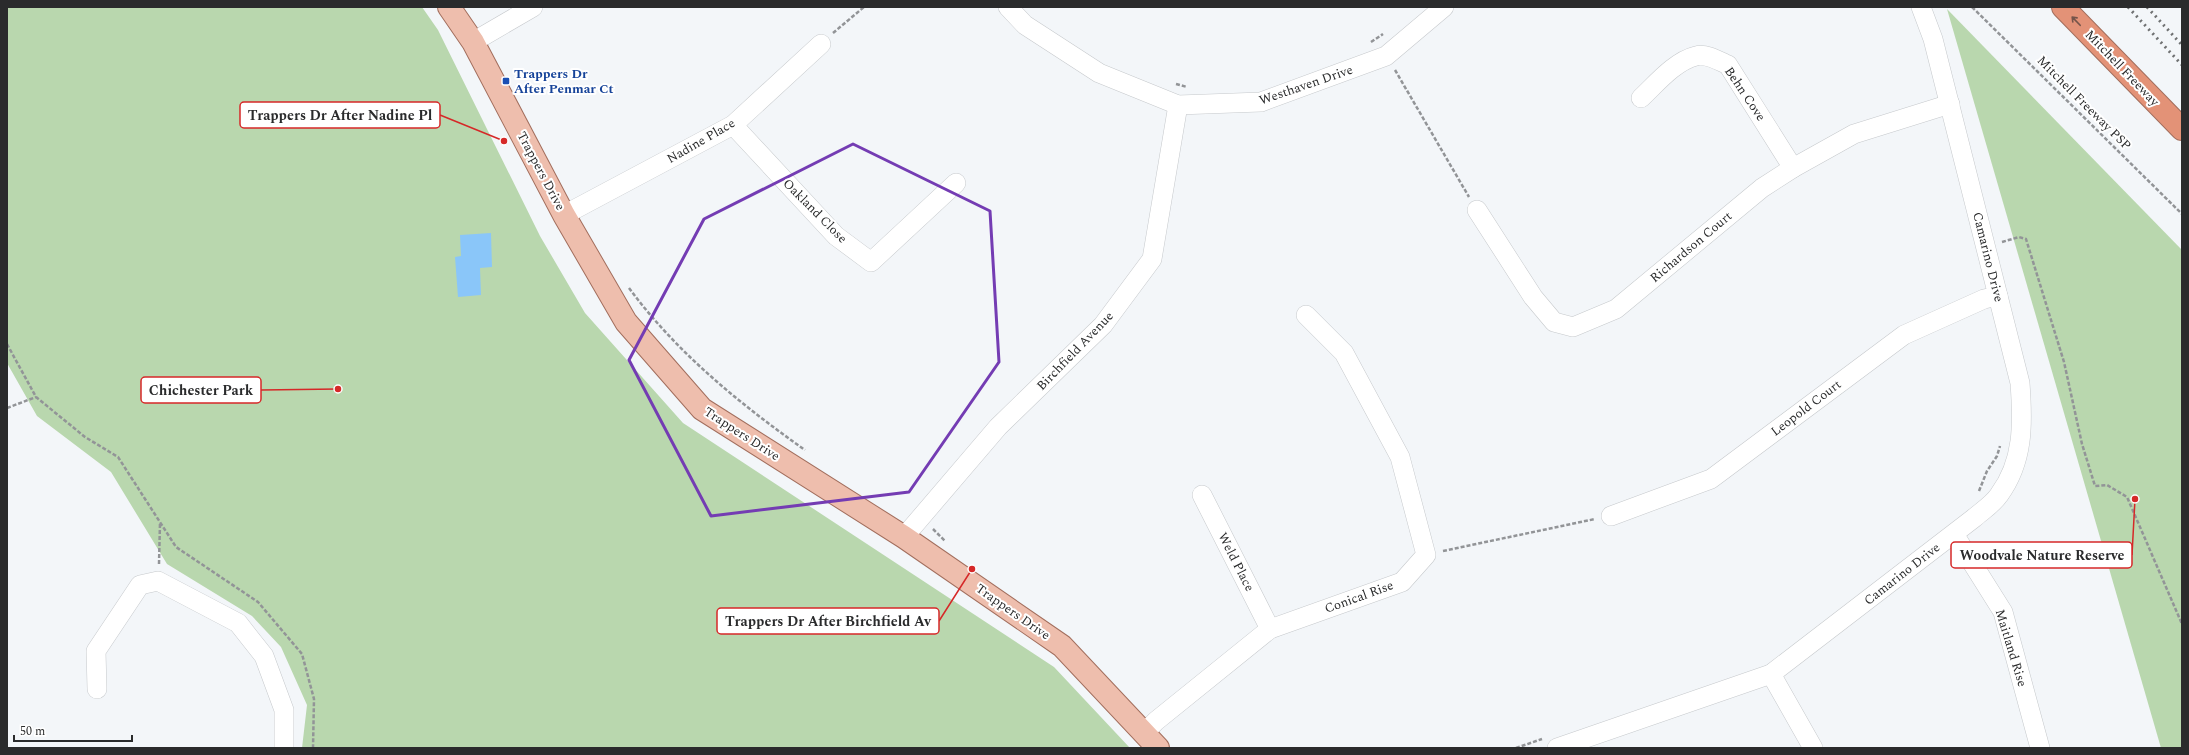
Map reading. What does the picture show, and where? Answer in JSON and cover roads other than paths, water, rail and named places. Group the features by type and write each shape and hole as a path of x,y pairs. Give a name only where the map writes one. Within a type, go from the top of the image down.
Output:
{"highway":[{"name":"Mitchell Freeway","path":"2062,7 2182,129"}],"main road":[{"name":"Trappers Drive","path":"449,7 473,42 564,215 626,322 702,408 904,537 1062,646 1151,740"}],"street":[{"path":"473,42 533,7"},
{"name":"Westhaven Drive","path":"1008,7 1025,25 1099,73 1178,105 1261,102 1386,56 1444,7"},
{"name":"Camarino Drive","path":"1552,743 1771,674 1954,534 1999,496 2017,460 2023,424 2020,383 1933,39 1921,7"},
{"name":"Nadine Place","path":"564,215 732,125 821,44"},
{"name":"Behn Cove","path":"1641,98 1677,66 1696,55 1713,58 1728,65 1793,168"},
{"name":"Richardson Court","path":"1477,210 1533,296 1554,322 1573,326 1616,310 1762,188 1793,168 1854,134 1950,104"},
{"name":"Birchfield Avenue","path":"904,537 998,427 1103,325 1152,259 1178,105"},
{"name":"Oakland Close","path":"732,125 836,236 871,262 956,183"},
{"name":"Leopold Court","path":"1611,516 1711,479 1904,335 1984,299 1998,296"},
{"name":"Conical Rise","path":"1151,740 1156,721 1270,629 1402,582 1426,555 1400,457 1344,353 1306,315"},
{"name":"Weld Place","path":"1202,495 1270,629"},
{"name":"Maitland Rise","path":"1954,534 2003,612 2040,748"},
{"path":"97,689 96,651 140,585 158,580 238,623 264,656 284,710 284,748"},
{"path":"1771,674 1813,748"}],"railway":[{"path":"2128,7 2182,65"},
{"path":"2147,7 2182,45"}],"place":[{"name":"Trappers Dr After Penmar Ct","path":"506,81"},
{"name":"Trappers Dr After Nadine Pl","path":"504,141"},
{"name":"Chichester Park","path":"338,389"},
{"name":"Woodvale Nature Reserve","path":"2135,499"},
{"name":"Trappers Dr After Birchfield Av","path":"972,569"}]}
